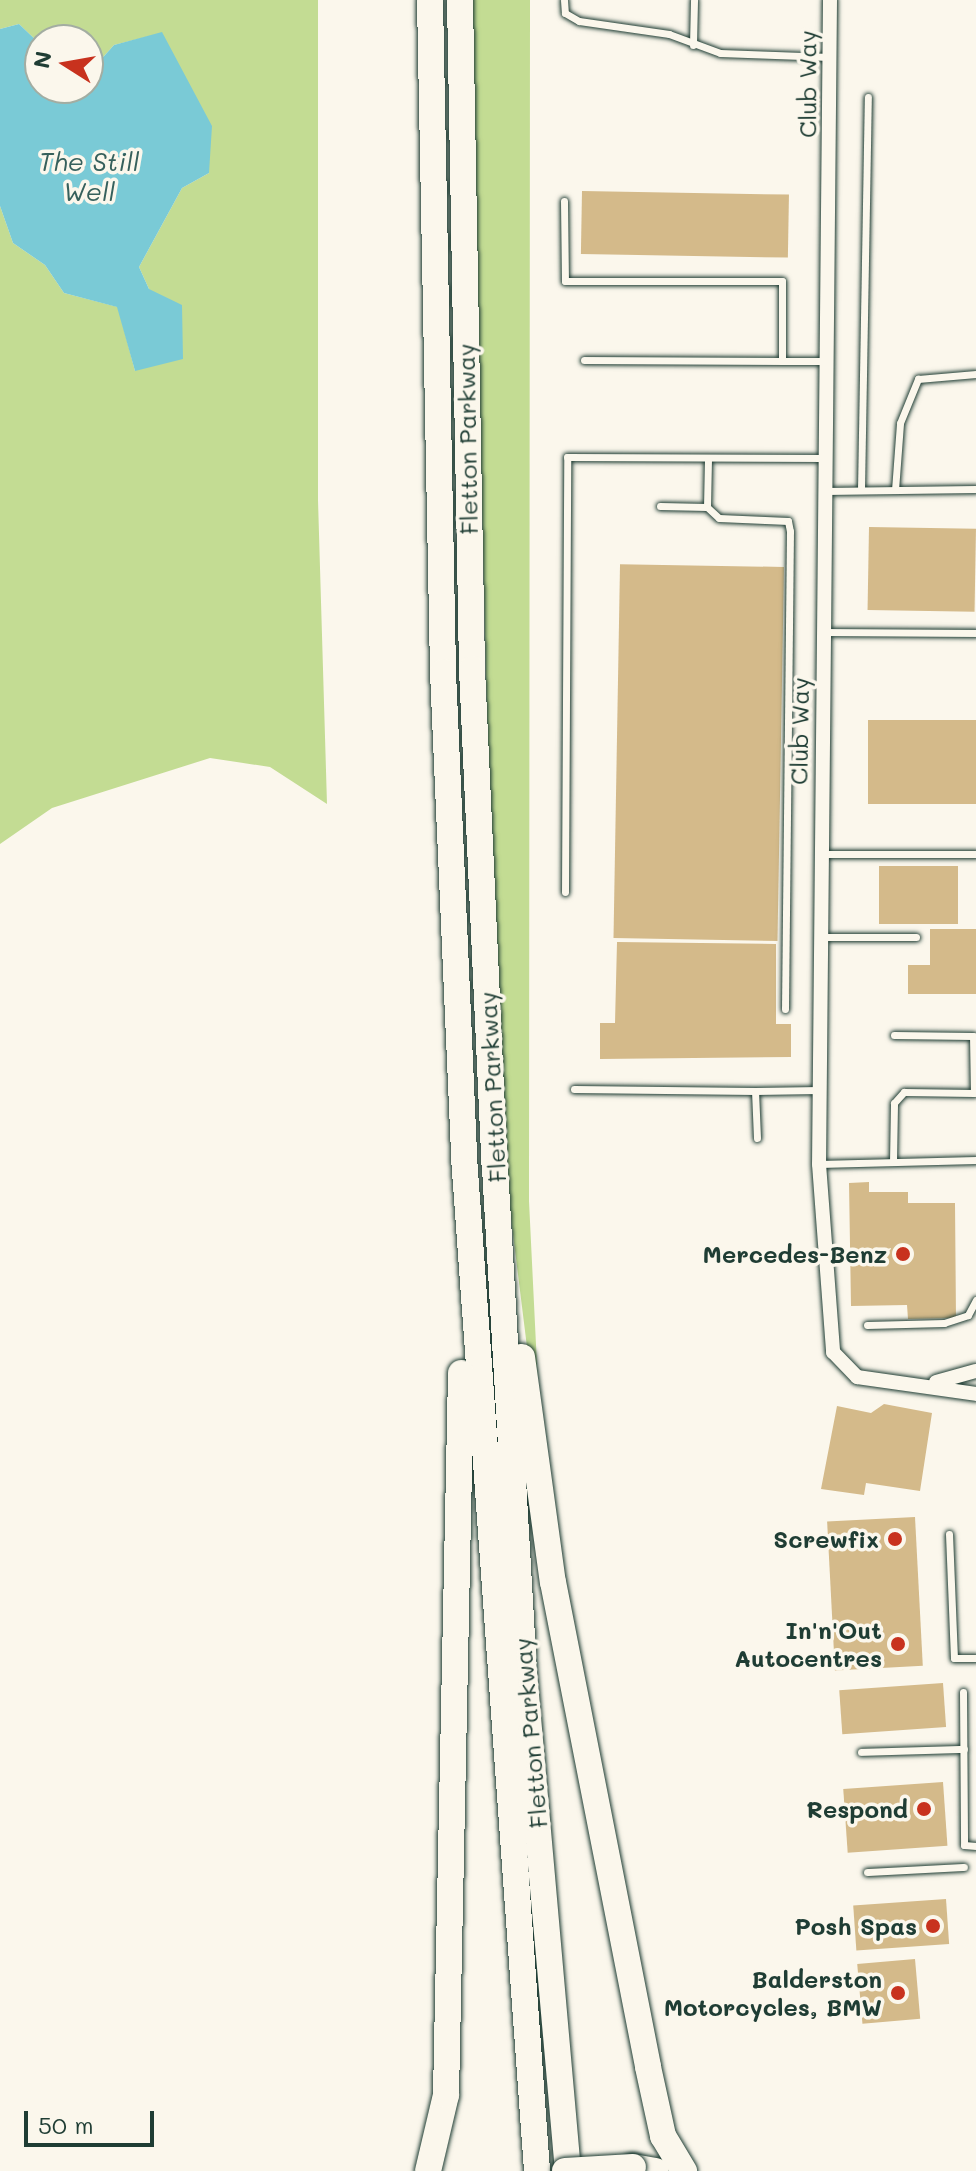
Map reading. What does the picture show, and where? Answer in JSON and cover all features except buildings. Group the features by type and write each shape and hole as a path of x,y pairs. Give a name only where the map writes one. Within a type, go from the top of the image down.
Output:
{"highway":[{"name":"Fletton Parkway","path":"430,0 443,672 465,1171 537,2171"},
{"name":"Fletton Parkway","path":"460,0 472,669 495,1168 523,1661 567,2171"},
{"path":"495,1168 553,1582 660,2122 684,2171"},
{"path":"428,2171 446,2095 465,1171"},
{"path":"567,2171 645,2169"}],"street":[{"name":"Club Way","path":"830,0 819,1164 833,1352 857,1377 931,1383 976,1394"},
{"name":"Club Way","path":"931,1383 976,1371"}],"lane":[{"path":"564,0 565,13 579,21 669,34 693,45 830,57"},
{"path":"693,45 694,0"},
{"path":"861,490 868,97"},
{"path":"564,201 565,281 782,281 782,361"},
{"path":"584,360 826,361"},
{"path":"895,490 900,423 918,379 976,374"},
{"path":"565,892 567,457 825,458"},
{"path":"707,507 708,458"},
{"path":"825,491 976,489"},
{"path":"660,506 707,507 719,518 788,521 785,1009"},
{"path":"823,632 976,633"},
{"path":"820,854 976,854"},
{"path":"820,937 916,937"},
{"path":"893,1162 894,1103 904,1092 974,1093 973,1036 894,1035"},
{"path":"574,1089 819,1090"},
{"path":"755,1091 757,1138"},
{"path":"819,1164 976,1160"},
{"path":"867,1325 944,1323 968,1315 976,1300"},
{"path":"949,1534 954,1658 976,1658"},
{"path":"963,1692 964,1845 976,1846"},
{"path":"861,1752 964,1749"},
{"path":"867,1872 964,1867"}],"green space":[{"path":"0,0 318,0 318,500 327,804 270,767 210,758 52,808 0,844 0,206 13,243 45,265 64,293 118,307 135,371 149,289 139,267 182,188 209,173 162,33 114,45 104,56 104,24 24,24 24,29 19,24 0,29"},
{"path":"470,0 530,0 529,1201 542,1468 510,1210 491,883"}],"water":[{"name":"The Still Well","path":"19,24 24,29 24,104 104,104 104,56 114,45 162,32 212,126 209,173 182,188 139,267 149,289 182,305 183,359 135,371 117,307 64,293 45,265 13,243 0,206 0,29"}],"place":[{"name":"Mercedes-Benz","path":"903,1254"},
{"name":"Screwfix","path":"895,1539"},
{"name":"In'n'Out Autocentres","path":"898,1644"},
{"name":"Respond","path":"924,1809"},
{"name":"Posh Spas","path":"933,1926"},
{"name":"Balderston Motorcycles, BMW","path":"898,1993"}]}
